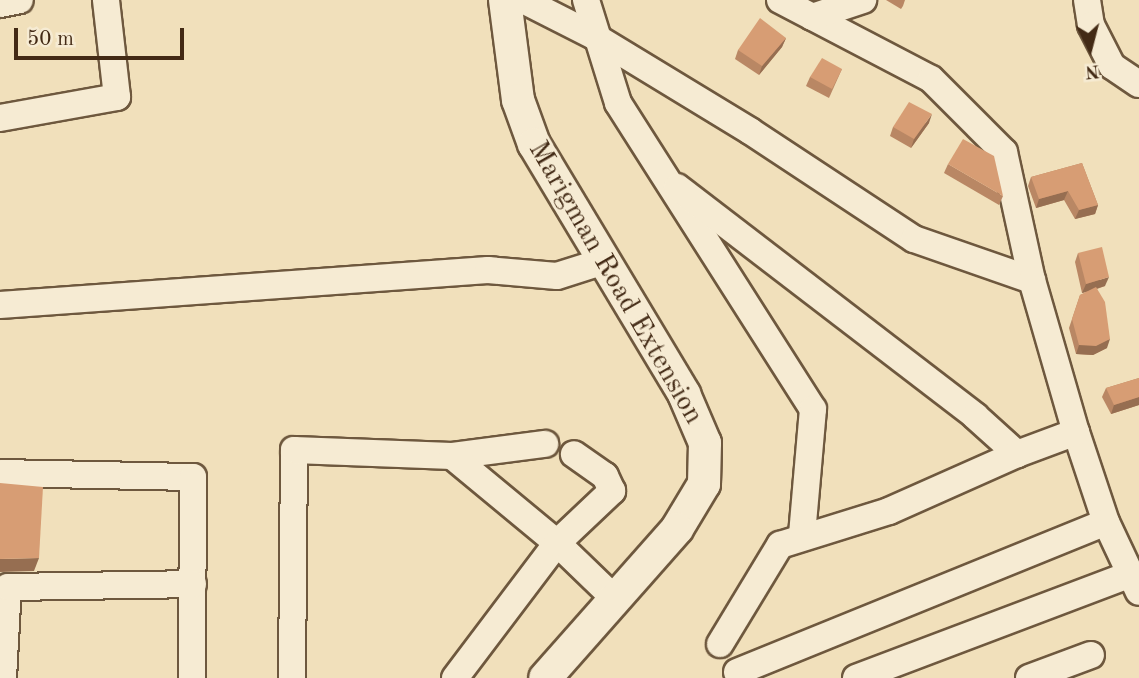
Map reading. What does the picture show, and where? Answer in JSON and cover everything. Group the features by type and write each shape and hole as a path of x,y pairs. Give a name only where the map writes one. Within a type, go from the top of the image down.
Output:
{"street":[{"path":"0,118 117,97 106,0"},
{"name":"Marigman Road Extension","path":"505,0 518,100 534,144 601,262 684,394 705,443 704,484 677,529 545,678"},
{"path":"523,0 594,36 750,131 914,239 1032,280"},
{"path":"586,0 594,36 618,103 660,173 813,409 802,535"},
{"path":"780,0 932,79 1004,152 1032,280 1076,432 1106,522 1133,584 856,678"},
{"path":"812,17 863,0"},
{"path":"1087,0 1091,25 1112,66 1139,83"},
{"path":"660,173 975,416 1017,454"},
{"path":"0,305 488,270 557,276 601,262"},
{"path":"720,644 780,545 802,535 889,511 1017,454 1076,432"},
{"path":"292,678 294,450 452,456 545,444"},
{"path":"455,678 557,543 612,491 605,476 574,454"},
{"path":"452,456 557,543 615,599"},
{"path":"0,474 193,477 192,678"},
{"path":"737,672 1106,522"},
{"path":"3,678 8,587 193,584"},
{"path":"1044,675 1091,655"}],"building":[{"path":"760,18 786,38 762,66 738,50"},
{"path":"822,58 842,69 832,89 810,77"},
{"path":"909,102 932,114 914,139 893,127"},
{"path":"963,139 994,156 1003,196 948,164"},
{"path":"1082,163 1098,205 1079,210 1068,191 1039,199 1031,177"},
{"path":"1102,247 1109,277 1086,284 1078,253"},
{"path":"1096,287 1105,302 1110,339 1096,346 1079,345 1072,319 1080,295"},
{"path":"1139,378 1139,397 1114,405 1106,388"},
{"path":"0,483 43,487 39,558 0,559"}]}
